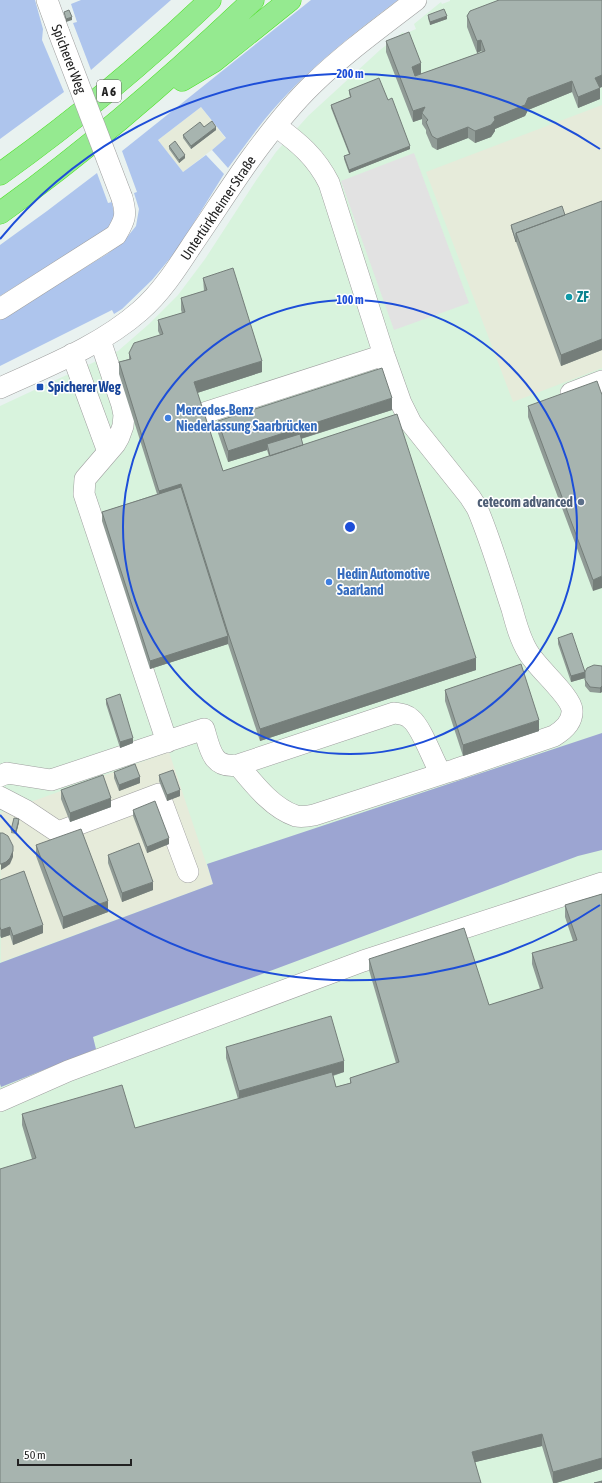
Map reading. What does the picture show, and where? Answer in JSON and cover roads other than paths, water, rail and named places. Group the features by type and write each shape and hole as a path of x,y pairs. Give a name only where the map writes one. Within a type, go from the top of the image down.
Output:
{"highway":[{"name":"A 6","path":"0,174 60,130 114,87 210,0"},
{"name":"A 6","path":"0,213 80,154 132,111 205,46 253,0"},
{"name":"A 6","path":"132,111 214,61 290,0"}],"street":[{"name":"Spicherer Weg","path":"0,309 116,235 124,223 126,211 47,0"},
{"name":"Untertürkheimer Straße","path":"0,388 100,340 140,310 169,279 251,158 276,126 313,84 372,34 416,0"},
{"path":"238,765 259,790 284,810 297,816 314,815 554,736 563,730 570,722 572,710 564,693 536,665 522,641 477,508 470,496 411,423 401,403 384,355 329,183 319,165 306,150 276,126"},
{"path":"100,340 119,396 124,415 123,426 115,444 85,479 84,494 167,742"},
{"path":"72,354 108,452"},
{"path":"201,414 384,355"},
{"path":"551,400 602,381"},
{"path":"0,776 6,773 51,780 204,729 213,756 221,763 229,766 238,765 394,713 403,714 412,719 438,768 444,772"},
{"path":"0,796 25,810 58,832 159,794 188,872"},
{"path":"0,1101 89,1063 363,961 497,916 602,883"}],"place":[{"name":"ZF","path":"569,297"},
{"name":"Spicherer Weg","path":"40,387"},
{"name":"Mercedes-Benz Niederlassung Saarbrücken","path":"168,418"},
{"name":"cetecom advanced","path":"581,502"},
{"name":"Hedin Automotive Saarland","path":"329,582"}]}
